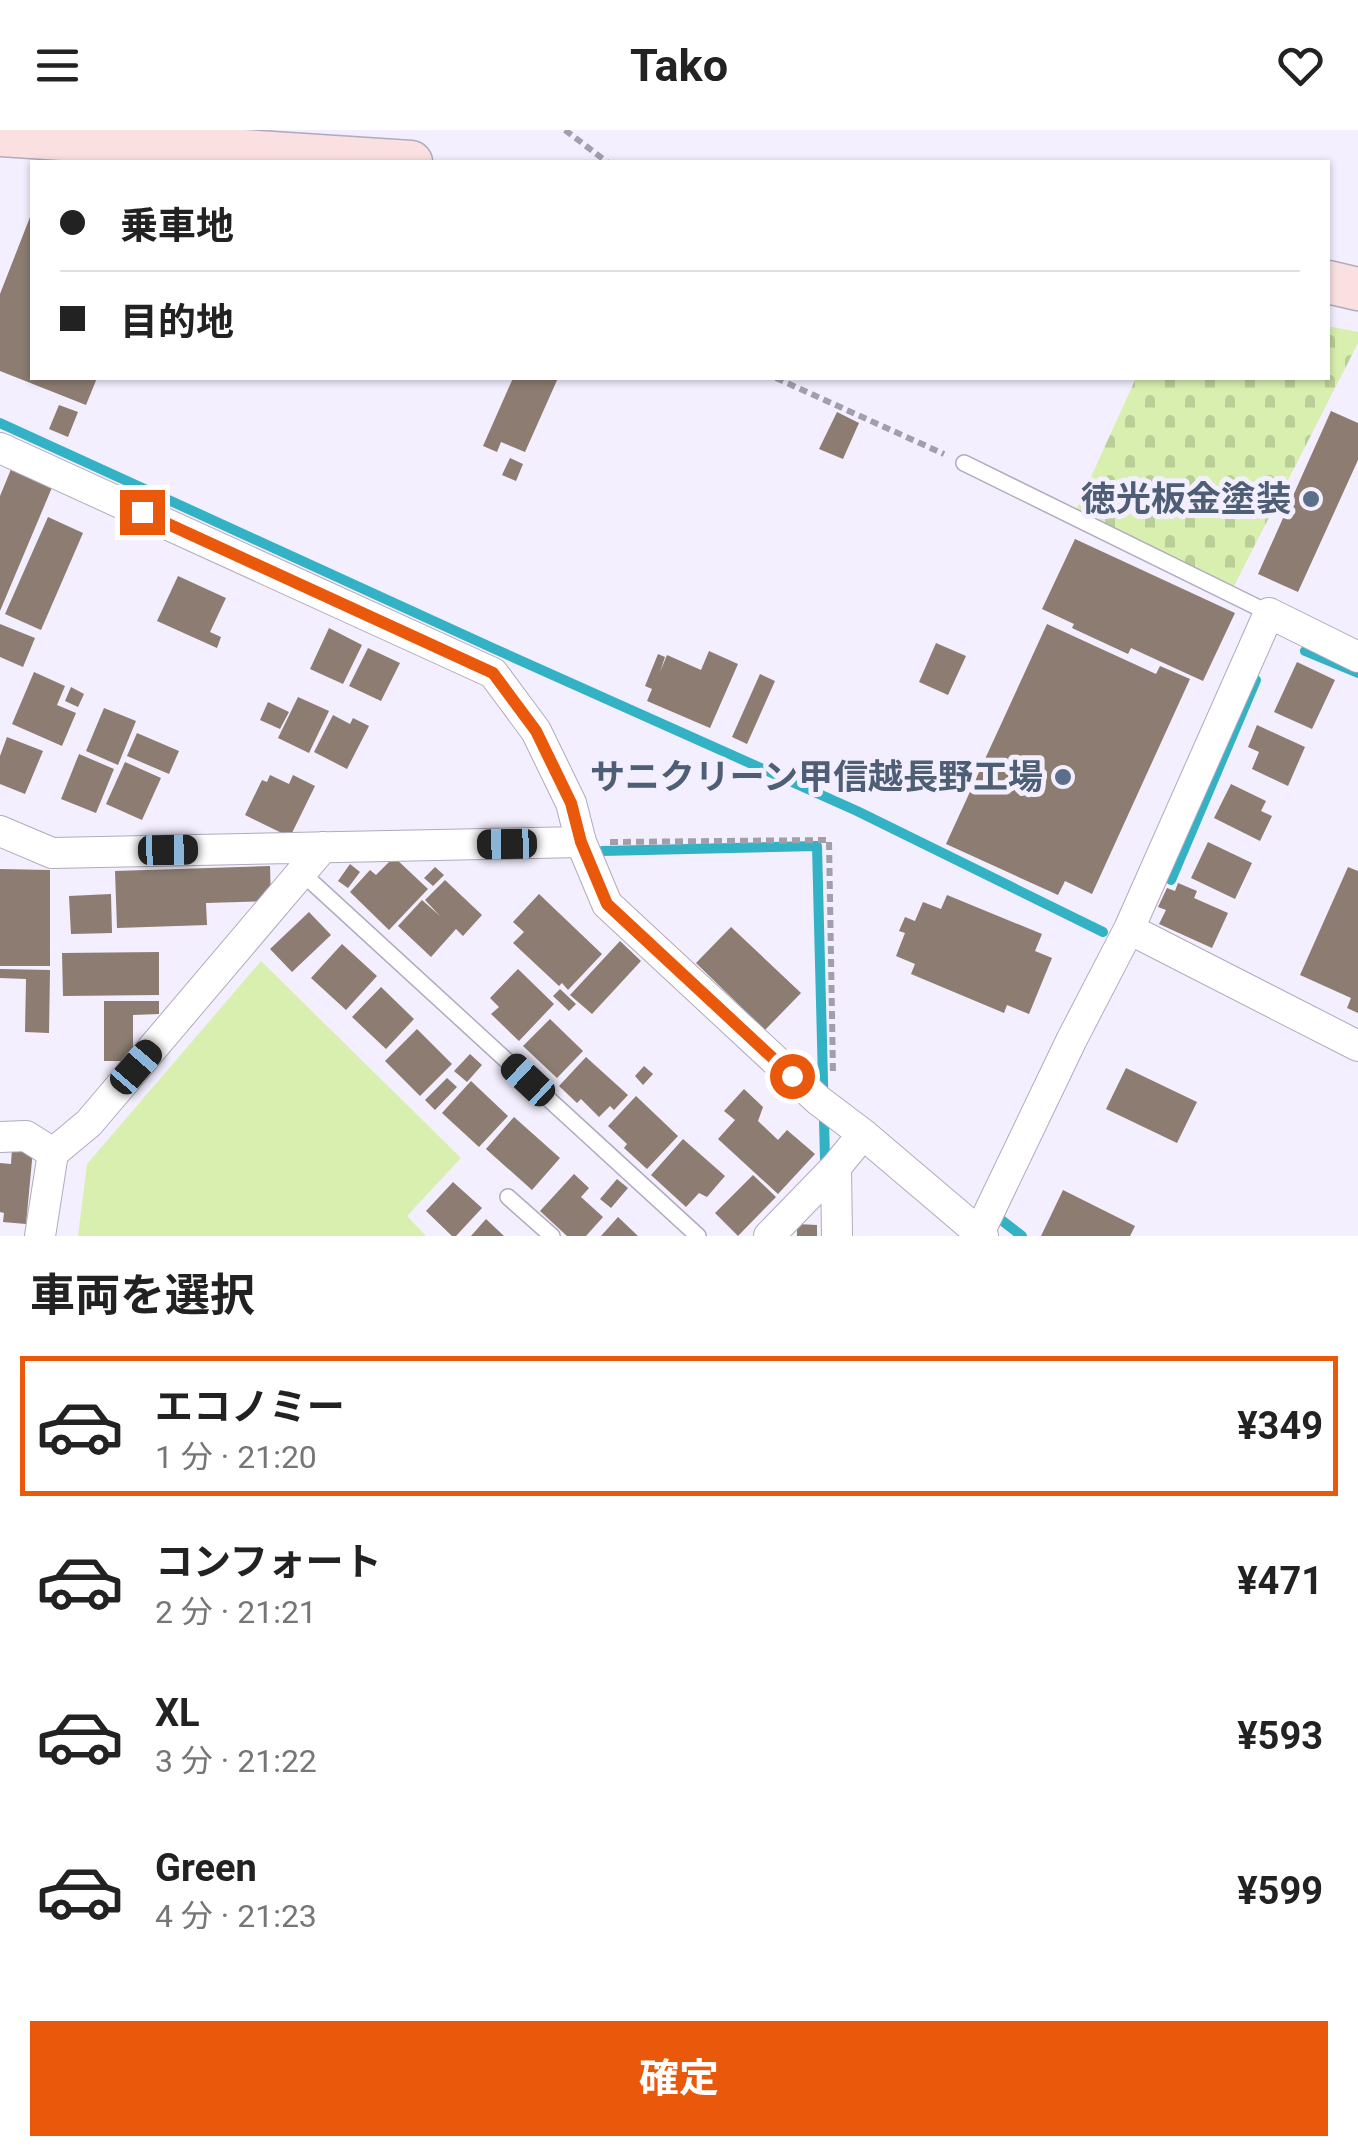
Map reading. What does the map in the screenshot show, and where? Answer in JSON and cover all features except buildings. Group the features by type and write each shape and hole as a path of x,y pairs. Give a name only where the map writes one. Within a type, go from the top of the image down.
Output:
{"street":[{"path":"0,135 381,160"},
{"path":"1330,282 1358,288"},
{"path":"0,448 499,660 571,803 581,842 607,904 826,1105 981,1234 1072,1039 1129,929 1269,613 1358,657"},
{"path":"0,831 52,853 581,842"},
{"path":"40,1236 53,1153 89,1122 323,847"},
{"path":"1129,929 1358,1046"},
{"path":"769,1236 863,1134"},
{"path":"0,1137 26,1136 53,1153"},
{"path":"836,1166 837,1236"}],"lane":[{"path":"964,463 1269,613"},
{"path":"302,873 698,1236"},
{"path":"508,1196 552,1236"}],"path":[{"path":"565,130 604,160"},
{"path":"780,380 964,463"},
{"path":"581,842 828,840 826,1105"}],"green space":[{"path":"1330,326 1358,332 1358,343 1233,588 1075,512 1135,380 1330,380"},
{"path":"261,961 461,1158 407,1216 426,1236 78,1236 87,1164"}],"waterway":[{"path":"0,423 857,811 1103,932"},
{"path":"1305,651 1358,673"},
{"path":"1171,880 1256,680"},
{"path":"602,851 817,846 825,1159"},
{"path":"1000,1219 1022,1236"}],"place":[{"name":"徳光板金塗装","path":"1311,499"},
{"name":"サニクリーン甲信越長野工場","path":"1063,777"}],"route":[{"path":"142,512 493,673 536,731 571,803 581,842 607,904 792,1076"}]}
